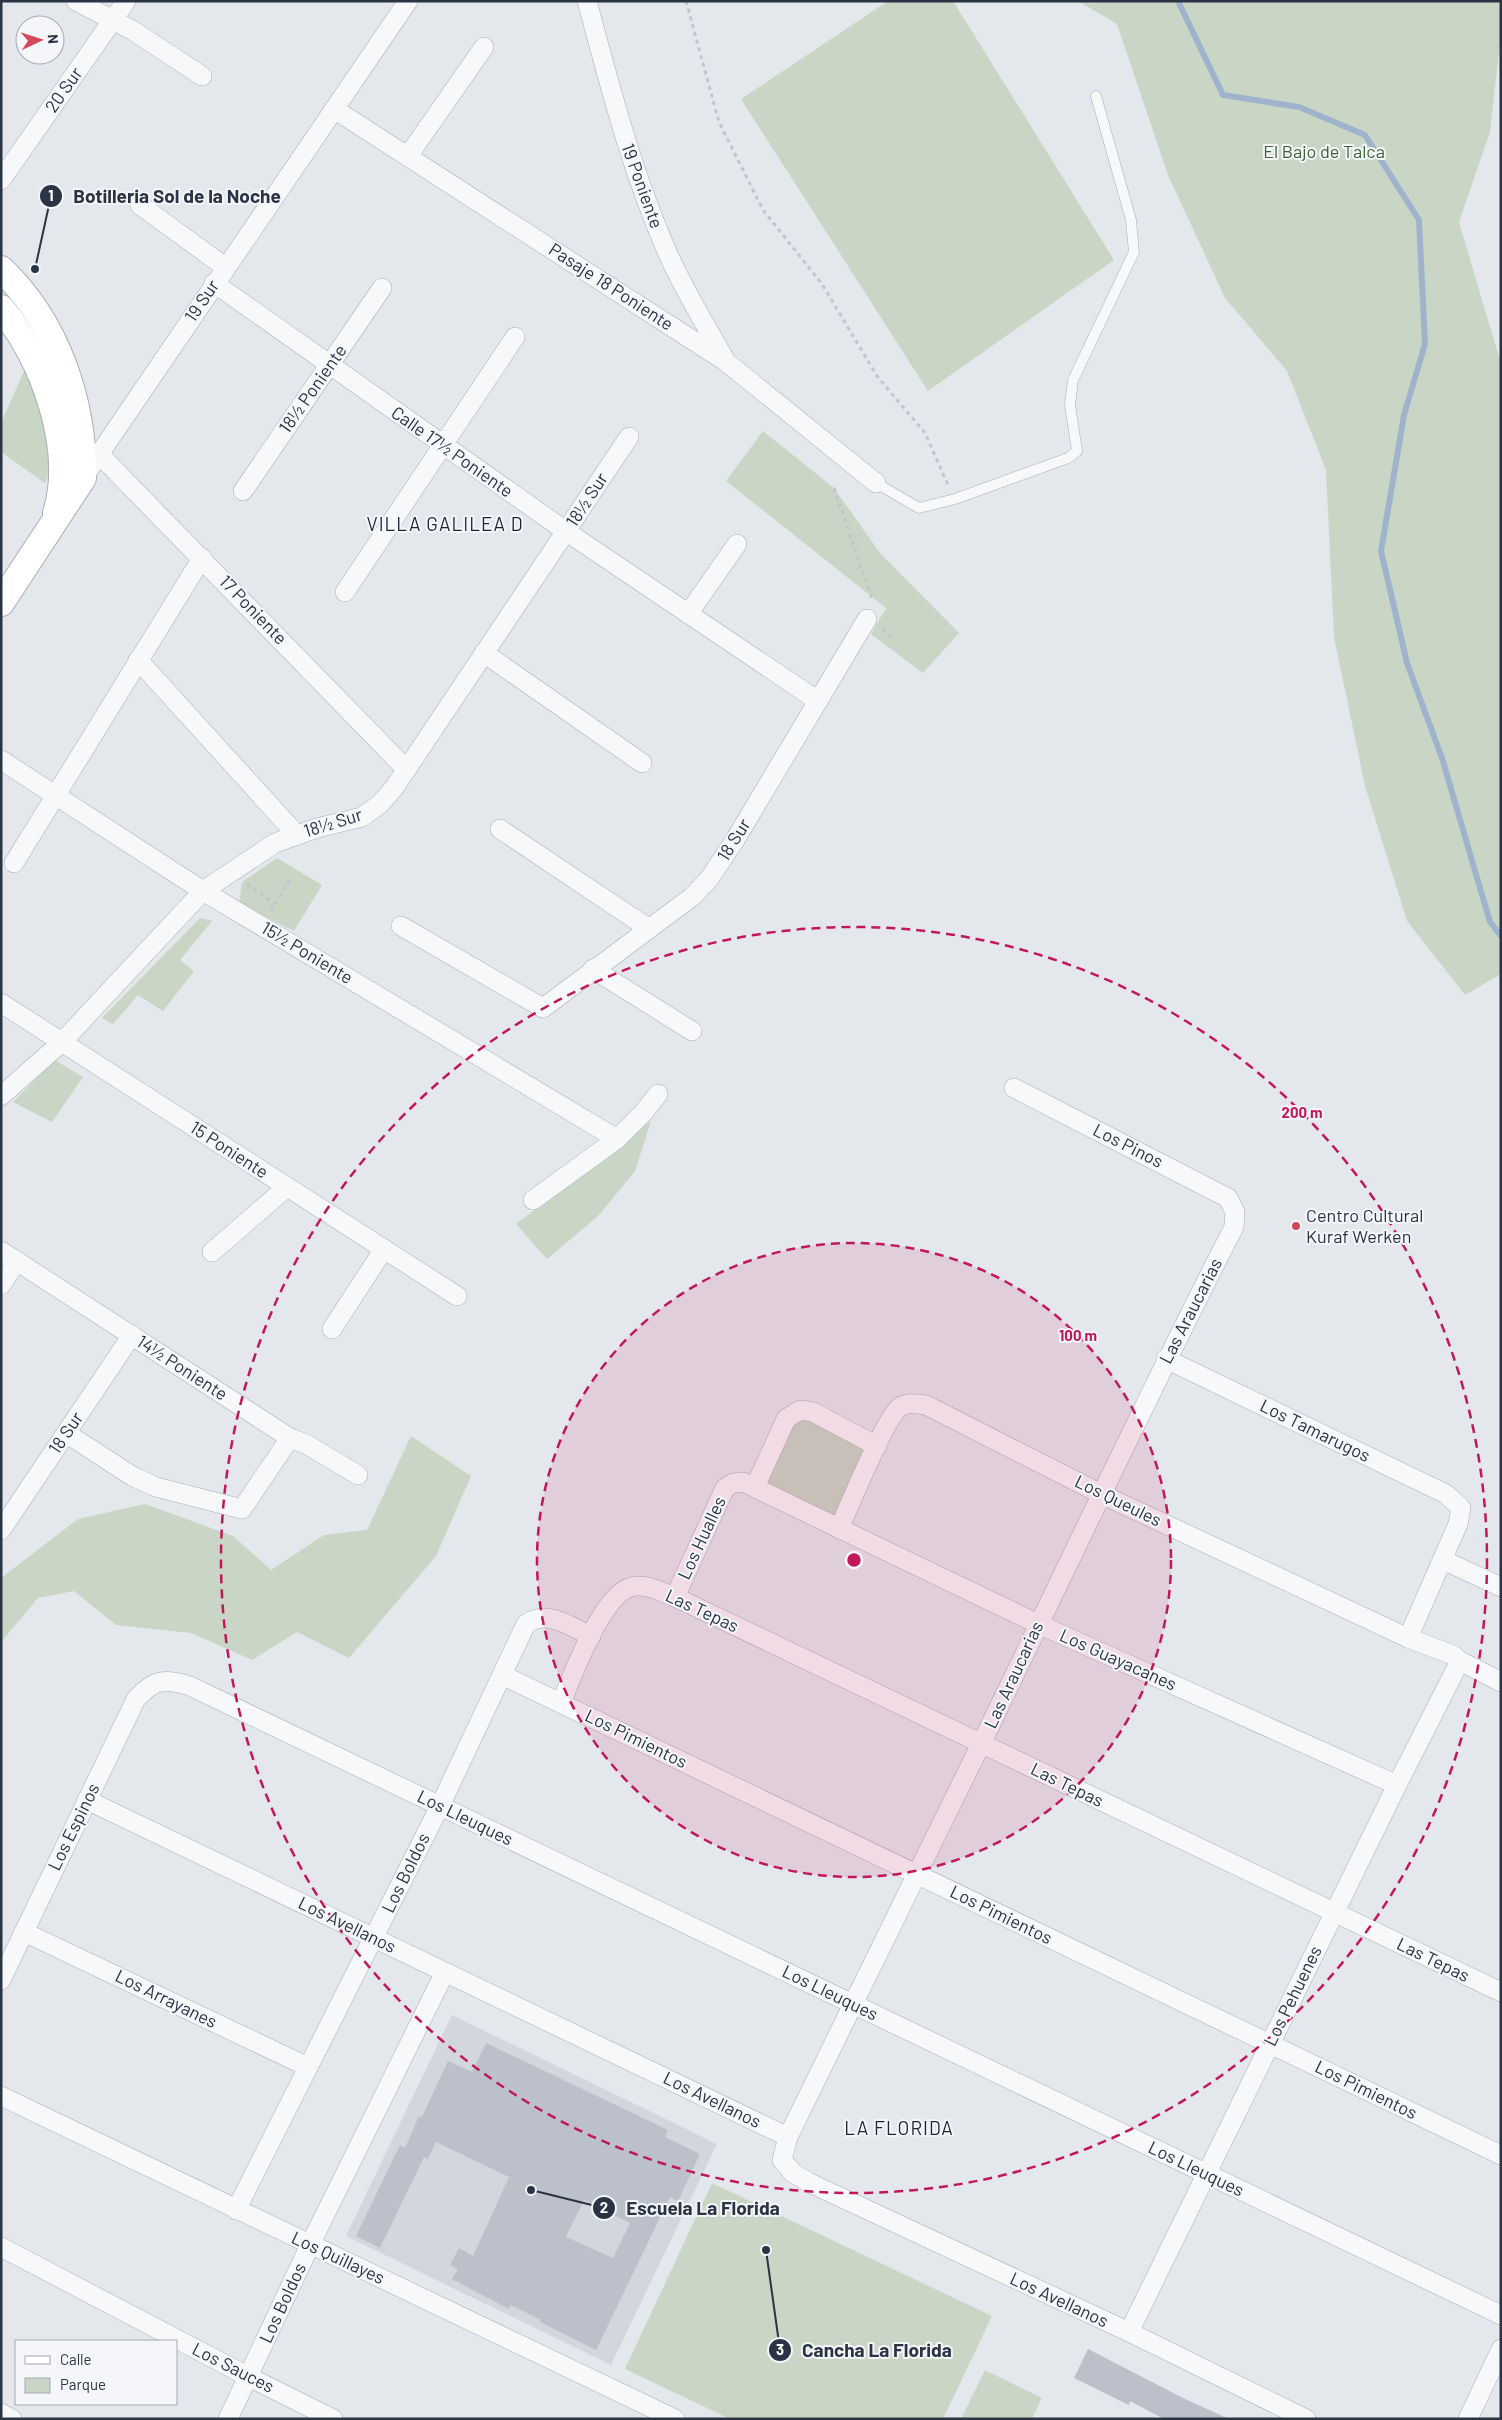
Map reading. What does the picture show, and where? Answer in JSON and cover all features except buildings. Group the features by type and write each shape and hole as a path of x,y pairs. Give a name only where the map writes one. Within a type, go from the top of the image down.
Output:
{"street":[{"path":"76,1 132,30 202,76"},
{"name":"20 Sur","path":"1,180 126,1"},
{"name":"19 Sur","path":"1,603 214,283 408,1"},
{"name":"19 Poniente","path":"587,1 620,126 644,194 669,256 725,361"},
{"path":"408,156 484,47"},
{"name":"Pasaje 18 Poniente","path":"334,109 725,361 876,484"},
{"path":"140,205 225,267"},
{"path":"1,268 38,315 64,367 80,425 83,478"},
{"name":"Calle 17½ Poniente","path":"214,283 566,532 818,701"},
{"name":"18½ Poniente","path":"242,490 330,366 382,288"},
{"path":"1,308 33,357 51,404 57,428 61,478 60,501 52,525"},
{"path":"345,592 515,337"},
{"name":"18½ Sur","path":"1,1096 62,1042 203,891 275,843 296,834 362,817 388,796 629,437"},
{"name":"17 Poniente","path":"100,454 405,768"},
{"path":"688,614 737,544"},
{"path":"14,863 202,558"},
{"name":"18 Sur","path":"401,926 543,1008 693,896 709,879 735,840 867,619"},
{"path":"484,653 642,762"},
{"path":"138,660 296,834"},
{"name":"15½ Poniente","path":"1,760 203,891 618,1140"},
{"path":"500,829 648,928"},
{"path":"593,970 692,1031"},
{"name":"15 Poniente","path":"1,1003 457,1296"},
{"name":"Los Pinos","path":"1014,1088 1228,1198 1235,1212"},
{"path":"533,1200 618,1140 658,1094"},
{"path":"212,1252 287,1187"},
{"name":"Las Araucarias","path":"788,2137 982,1744 1166,1359 1234,1228 1235,1212"},
{"path":"332,1329 384,1249"},
{"name":"14½ Poniente","path":"1,1251 290,1438 306,1444 358,1475"},
{"path":"1,1285 17,1261"},
{"name":"18 Sur","path":"1,1530 132,1335"},
{"name":"Los Tamarugos","path":"1166,1359 1446,1494 1461,1508 1458,1524 1442,1560"},
{"name":"Los Queules","path":"839,1529 877,1446 900,1406 907,1404 926,1406 1101,1494 1408,1638 1453,1655 1460,1661 1501,1682"},
{"path":"755,1487 786,1419 800,1410 813,1412 877,1446"},
{"path":"66,1433 132,1476 156,1487 242,1509 290,1438"},
{"name":"Los Guayacanes","path":"733,1483 743,1482 755,1487 1038,1624 1397,1785"},
{"name":"Los Hualles","path":"675,1597 725,1488 733,1483"},
{"path":"1408,1638 1442,1560 1501,1587"},
{"name":"Las Tepas","path":"591,1636 611,1601 619,1593 632,1587 645,1586 675,1597 1501,1992"},
{"name":"Los Boldos","path":"236,2210 440,1806 526,1624 535,1618 552,1618 591,1636"},
{"path":"561,1703 591,1636"},
{"name":"Los Pehuenes","path":"1129,2332 1397,1785 1460,1661"},
{"name":"Los Pimientos","path":"502,1674 1501,2155"},
{"name":"Los Lleuques","path":"158,1682 174,1681 190,1686 1501,2315"},
{"name":"Los Espinos","path":"1,1980 136,1699 147,1686 158,1682"},
{"name":"Los Avellanos","path":"87,1800 788,2137 782,2160 793,2173 810,2183 1129,2332 1280,2413 1306,2419"},
{"name":"Los Arrayanes","path":"24,1932 308,2067"},
{"name":"Los Boldos","path":"228,2419 310,2245 445,1972"},
{"name":"Los Quillayes","path":"1,2096 675,2419"},
{"name":"Los Sauces","path":"1,2247 333,2419"},
{"path":"1468,2419 1501,2349"},
{"path":"1,2413 12,2419"}],"lane":[{"path":"876,484 919,508 955,499 1068,458 1077,451 1070,405 1073,380 1134,252 1131,220 1096,96"}],"path":[{"path":"686,1 719,122 763,210 822,284 877,376 925,433 955,499"},
{"path":"834,488 871,596"},
{"path":"230,872 275,904"},
{"path":"261,926 291,877"}],"shaded area":[{"path":"452,2015 717,2144 611,2365 346,2236"}],"green space":[{"path":"888,1 953,1 1114,260 928,391 741,99"},
{"name":"El Bajo de Talca","path":"1078,1 1501,1 1501,33 1490,132 1459,222 1501,364 1501,974 1465,995 1407,921 1365,786 1334,637 1326,470 1287,371 1225,298 1168,175 1117,24"},
{"path":"34,349 53,466 45,483 1,452 1,423"},
{"path":"763,431 834,488 880,553 959,633 923,673 871,634 886,608 726,481"},
{"path":"277,858 322,885 294,931 239,904 242,882"},
{"path":"200,918 212,921 180,960 194,971 163,1011 138,995 113,1024 102,1018"},
{"path":"55,1060 83,1077 52,1122 13,1102"},
{"path":"651,1121 635,1171 598,1216 547,1259 516,1224"},
{"path":"800,1410 877,1446 839,1529 755,1487"},
{"path":"411,1436 471,1476 436,1556 349,1658 297,1632 252,1660 191,1633 116,1625 74,1591 38,1598 1,1642 1,1578 78,1519 145,1504 233,1536 271,1570 324,1535 367,1530"},
{"path":"712,2183 992,2316 943,2419 730,2419 625,2369"},
{"path":"985,2370 1042,2398 1032,2419 961,2419"}],"waterway":[{"path":"1178,1 1223,95 1299,107 1365,135 1419,220 1425,344 1404,415 1381,551 1407,663 1442,758 1490,922 1501,936"}],"place":[{"name":"Botilleria Sol de la Noche","path":"35,269"},
{"name":"Centro Cultural Kuraf Werken","path":"1296,1226"},
{"name":"Escuela La Florida","path":"531,2190"},
{"name":"Cancha La Florida","path":"766,2250"}],"district":[{"name":"VILLA GALILEA D","path":"445,524"},
{"name":"LA FLORIDA","path":"899,2128"}]}
